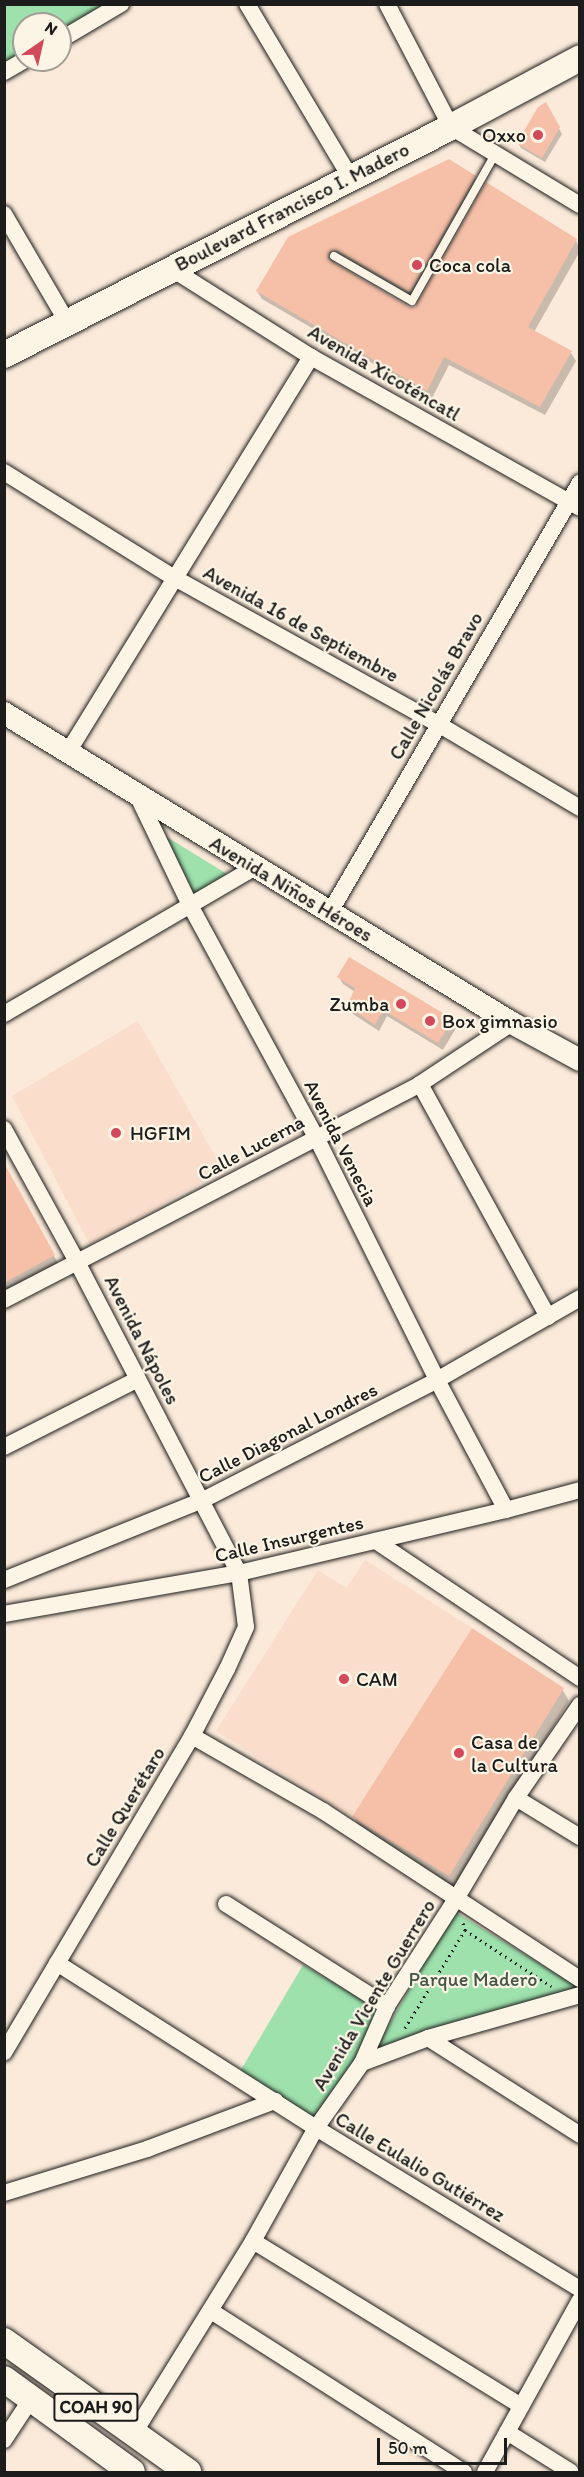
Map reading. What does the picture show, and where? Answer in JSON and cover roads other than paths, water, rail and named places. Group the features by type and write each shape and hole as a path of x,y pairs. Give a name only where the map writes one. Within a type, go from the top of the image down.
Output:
{"main road":[{"name":"Boulevard Francisco I. Madero","path":"4,355 451,127 579,58"},
{"name":"COAH 90","path":"4,2341 188,2472"},
{"name":"COAH 90","path":"4,2379 132,2472"}],"street":[{"path":"72,33 121,4"},
{"path":"247,4 350,177"},
{"path":"387,4 451,127 579,205"},
{"path":"4,214 68,322"},
{"name":"Avenida Xicoténcatl","path":"172,269 311,357 574,505"},
{"path":"68,752 173,577 311,357"},
{"name":"Avenida 16 de Septiembre","path":"4,472 173,577 438,724 579,808"},
{"name":"Calle Nicolás Bravo","path":"330,912 438,724 574,505 579,483"},
{"name":"Avenida Niños Héroes","path":"5,714 512,1023 579,1060"},
{"name":"Avenida Venecia","path":"138,796 192,907 316,1137 437,1380 506,1510"},
{"path":"4,1014 192,907 256,867"},
{"name":"Calle Lucerna","path":"4,1300 420,1084 512,1023"},
{"path":"420,1084 548,1317"},
{"name":"Avenida Nápoles","path":"4,1129 77,1262 238,1573"},
{"name":"Calle Diagonal Londres","path":"4,1580 201,1501 437,1380 579,1298"},
{"path":"4,1447 138,1379"},
{"name":"Calle Insurgentes","path":"4,1614 238,1573 506,1510 579,1490"},
{"path":"376,1541 579,1678"},
{"name":"Calle Querétaro","path":"4,2052 192,1736 227,1669 246,1627 238,1573"},
{"name":"Avenida Vicente Guerrero","path":"134,2433 253,2241 316,2128 362,2063 387,2006 456,1899 516,1798 579,1705"},
{"path":"192,1736 323,1811 579,1979"},
{"path":"516,1798 579,1837"},
{"path":"226,1904 387,2006"},
{"name":"Calle Eulalio Gutiérrez","path":"57,1963 316,2128 579,2289"},
{"path":"362,2063 428,2038 579,1995"},
{"path":"428,2038 579,2135"},
{"path":"4,2193 147,2149 275,2101"},
{"path":"253,2241 521,2406"},
{"path":"485,2472 521,2406 575,2319 579,2300"},
{"path":"211,2311 464,2472"},
{"path":"4,2439 31,2399"},
{"path":"507,2432 571,2472"}],"lane":[{"path":"334,256 412,301 495,154"}],"place":[{"name":"Oxxo","path":"538,135"},
{"name":"Coca cola","path":"417,265"},
{"name":"Zumba","path":"401,1004"},
{"name":"Box gimnasio","path":"430,1021"},
{"name":"HGFIM","path":"116,1133"},
{"name":"CAM","path":"344,1679"},
{"name":"Casa de la Cultura","path":"459,1753"}],"park label":[{"name":"Parque Madero","path":"473,1979"}]}
